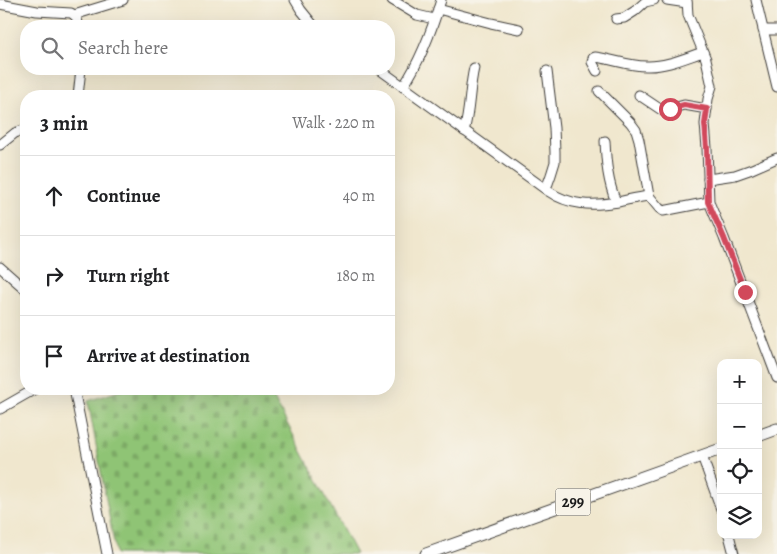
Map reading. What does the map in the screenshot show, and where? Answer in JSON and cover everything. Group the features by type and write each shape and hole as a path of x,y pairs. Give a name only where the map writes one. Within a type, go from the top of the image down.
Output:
{"main road":[{"path":"762,435 777,429"},
{"name":"299","path":"426,554 717,450"}],"street":[{"path":"0,4 37,11 74,14 123,0"},
{"path":"295,0 300,10 309,20"},
{"path":"392,0 417,15 434,19"},
{"path":"616,20 635,12 645,2 654,0"},
{"path":"667,0 687,2 688,15 706,59 712,86 705,124 708,202 777,378"},
{"path":"756,0 777,87"},
{"path":"403,87 420,58 439,4 491,23 519,29"},
{"path":"74,14 77,20"},
{"path":"763,30 777,30"},
{"path":"597,71 592,62 595,57 634,65 655,66 703,52"},
{"path":"464,131 467,122 474,68"},
{"path":"546,190 555,162 554,128 547,71"},
{"path":"79,90 80,75"},
{"path":"387,75 560,199 585,205 649,196"},
{"path":"599,91 636,130 649,196 660,210 708,202"},
{"path":"639,95 663,111 684,105 707,109"},
{"path":"0,146 15,133 20,131"},
{"path":"605,141 606,166 616,202"},
{"path":"708,180 735,175 777,158"},
{"path":"0,267 20,285"},
{"path":"0,409 24,395"},
{"path":"75,395 107,554"},
{"path":"702,456 717,497"},
{"path":"730,539 734,554"}],"green space":[{"path":"106,395 272,395 356,554 116,554 88,401"}],"route":[{"path":"670,109 680,105 707,109 705,124 708,202 745,292"}]}
